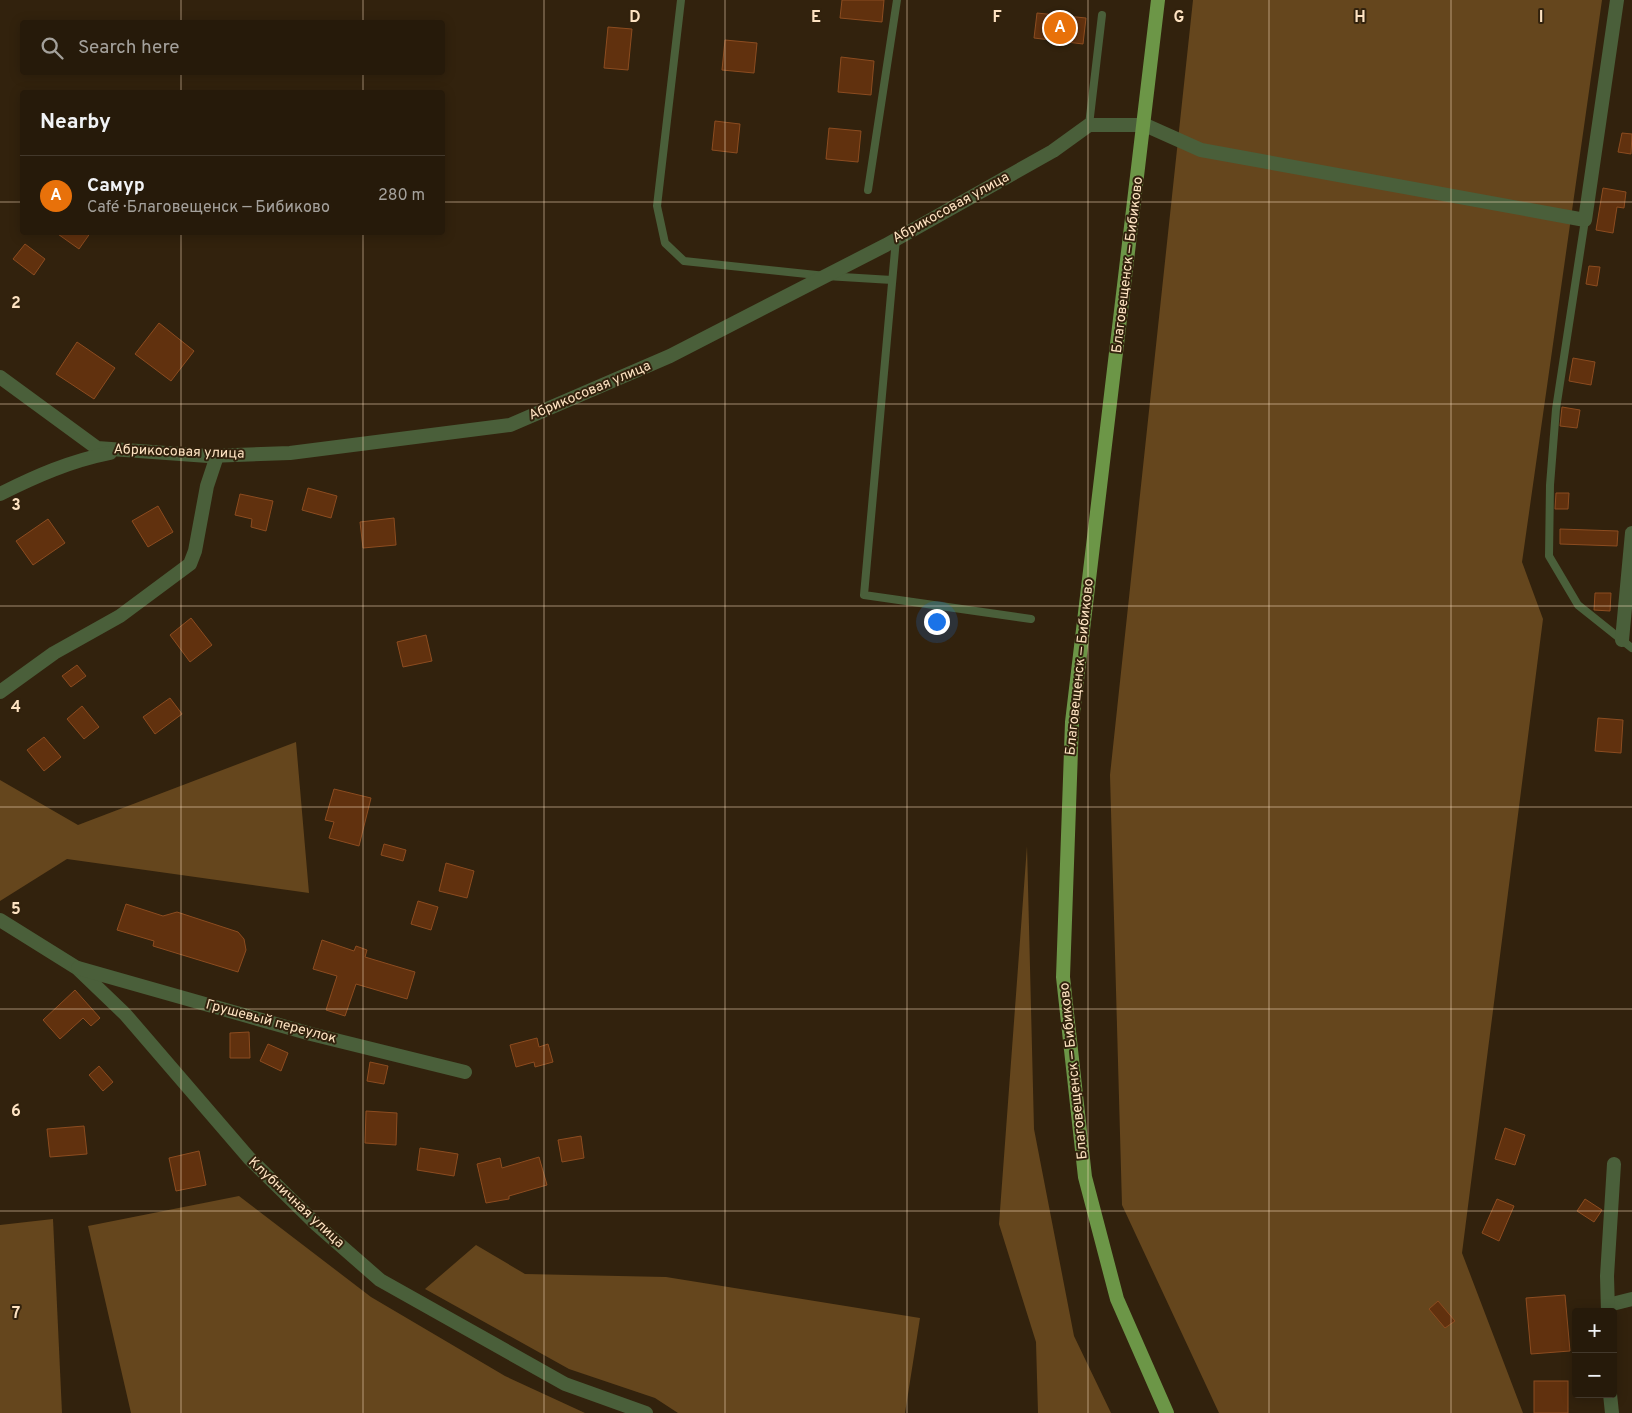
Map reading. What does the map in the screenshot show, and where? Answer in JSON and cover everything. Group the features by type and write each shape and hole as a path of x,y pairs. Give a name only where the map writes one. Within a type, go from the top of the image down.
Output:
{"main road":[{"name":"Благовещенск — Бибиково","path":"1158,0 1145,124 1072,722 1063,977 1085,1177 1117,1299 1167,1413"}],"street":[{"path":"1089,125 1145,124 1201,150 1585,220 1617,0"},
{"name":"Абрикосовая улица","path":"0,377 97,448 217,456 290,453 510,425 670,356 826,276 1053,151 1089,125"},
{"path":"0,494 42,473 78,459 123,450"},
{"path":"0,692 54,654 120,616 190,564 195,551 206,486 217,456"},
{"path":"1627,644 1632,533"},
{"name":"Клубничная улица","path":"2,922 77,968 125,1014 249,1158 316,1224 380,1280 565,1384 646,1413"},
{"name":"Грушевый переулок","path":"77,968 311,1034 465,1072"},
{"path":"1608,1308 1607,1276 1614,1164"},
{"path":"1610,1308 1632,1298"},
{"path":"1610,1398 1612,1413"}],"lane":[{"path":"681,0 657,206 665,243 684,261 826,276 892,280"},
{"path":"868,190 897,0"},
{"path":"1089,125 1102,15"},
{"path":"1585,220 1556,409 1550,485 1549,556 1578,605 1627,644"},
{"path":"896,239 864,595 1031,619"}],"shaded area":[{"path":"1193,0 1602,0 1522,562 1543,619 1462,1253 1523,1413 1219,1413 1122,1205 1110,775"},
{"path":"296,742 309,893 67,859 0,901 0,780 78,825"},
{"path":"1027,846 1034,1129 1074,1336 1111,1413 1038,1413 1036,1342 999,1224"},
{"path":"239,1196 371,1297 505,1376 585,1413 131,1413 88,1226"},
{"path":"53,1219 62,1413 0,1413 0,1225"},
{"path":"476,1245 525,1274 666,1277 920,1318 905,1413 678,1413 655,1398 569,1369 425,1289"}],"building":[{"path":"842,0 884,0 882,22 840,18"},
{"path":"1037,13 1086,18 1083,44 1034,38"},
{"path":"608,27 632,29 628,70 604,68"},
{"path":"725,40 757,43 754,73 722,70"},
{"path":"841,57 874,61 871,95 838,92"},
{"path":"715,121 740,124 737,153 712,150"},
{"path":"829,128 861,131 858,162 826,159"},
{"path":"1622,133 1632,134 1631,154 1618,152"},
{"path":"1603,188 1626,192 1624,208 1617,207 1613,233 1596,230"},
{"path":"59,235 89,235 79,249"},
{"path":"25,244 45,259 34,275 13,259"},
{"path":"1589,266 1600,267 1597,286 1586,284"},
{"path":"159,323 194,351 171,381 135,354"},
{"path":"77,342 115,368 94,399 56,374"},
{"path":"1573,358 1595,362 1591,385 1569,381"},
{"path":"1562,407 1580,410 1577,428 1560,426"},
{"path":"308,488 337,496 331,518 302,510"},
{"path":"1556,493 1569,493 1568,509 1555,509"},
{"path":"240,494 273,501 266,531 251,527 252,519 235,515"},
{"path":"158,506 173,532 148,547 132,521"},
{"path":"394,518 396,545 363,548 360,522"},
{"path":"48,519 65,543 33,565 16,541"},
{"path":"1560,529 1618,531 1617,546 1560,544"},
{"path":"1595,593 1611,593 1610,611 1594,610"},
{"path":"191,618 212,645 190,662 170,635"},
{"path":"426,635 432,661 403,667 397,642"},
{"path":"77,665 86,676 71,687 62,676"},
{"path":"170,698 182,714 155,734 143,717"},
{"path":"82,706 99,727 84,739 67,719"},
{"path":"1598,718 1623,720 1621,753 1595,751"},
{"path":"44,737 61,757 44,771 27,750"},
{"path":"334,789 371,798 359,846 329,838 334,822 325,820"},
{"path":"384,844 406,850 403,861 381,855"},
{"path":"446,863 474,871 467,898 439,891"},
{"path":"418,901 438,907 431,930 411,924"},
{"path":"126,904 163,916 177,912 238,932 244,939 246,950 238,972 153,946 154,941 117,930"},
{"path":"322,940 354,951 356,946 367,950 365,957 415,972 407,999 356,984 345,1016 326,1010 337,976 313,969"},
{"path":"75,990 100,1018 91,1026 83,1018 60,1039 43,1020"},
{"path":"249,1032 250,1058 230,1058 230,1033"},
{"path":"537,1038 539,1047 548,1044 553,1062 535,1067 534,1062 516,1067 510,1045"},
{"path":"268,1044 288,1053 281,1071 260,1061"},
{"path":"370,1062 388,1066 384,1084 367,1081"},
{"path":"99,1066 113,1082 103,1091 89,1075"},
{"path":"366,1111 397,1113 396,1145 365,1143"},
{"path":"84,1126 87,1154 50,1157 47,1129"},
{"path":"1505,1128 1525,1135 1515,1165 1495,1159"},
{"path":"581,1136 584,1158 562,1162 558,1140"},
{"path":"420,1148 458,1154 454,1176 417,1170"},
{"path":"199,1151 206,1185 176,1191 169,1158"},
{"path":"539,1157 547,1185 509,1196 509,1199 486,1203 477,1164 500,1158 502,1168"},
{"path":"1497,1199 1514,1206 1499,1241 1482,1233"},
{"path":"1585,1199 1602,1210 1594,1222 1577,1211"},
{"path":"1565,1295 1570,1351 1531,1354 1526,1298"},
{"path":"1438,1301 1455,1321 1445,1328 1429,1309"},
{"path":"1534,1381 1568,1381 1568,1413 1534,1413"}],"place":[{"name":"Самур","path":"1060,28"}]}
